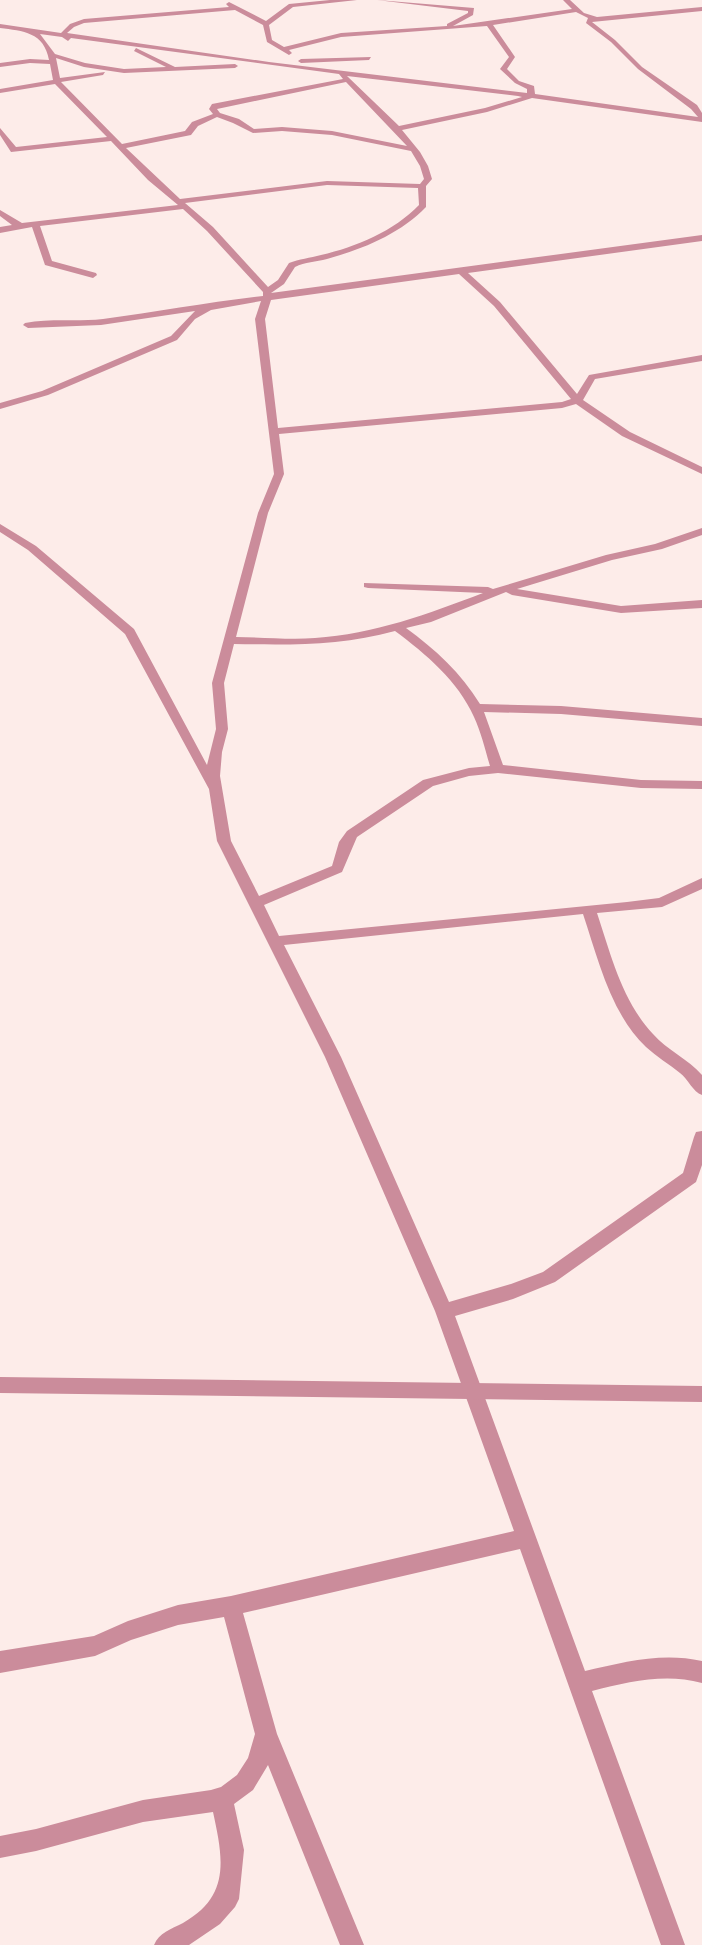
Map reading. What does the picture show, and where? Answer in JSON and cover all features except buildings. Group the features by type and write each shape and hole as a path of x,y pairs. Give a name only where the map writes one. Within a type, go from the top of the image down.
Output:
{"street":[{"path":"224,0 266,24"},
{"path":"266,24 291,5 354,0"},
{"path":"380,0 472,9 471,14 441,29"},
{"path":"566,0 591,19 702,9"},
{"path":"57,24 236,8"},
{"path":"282,50 330,36 489,24 577,10"},
{"path":"0,17 7,26 32,30 306,69 702,119"},
{"path":"591,19 588,22 614,41 640,68 694,107 702,119"},
{"path":"63,34 70,26 79,22"},
{"path":"266,24 268,41 301,61 306,69"},
{"path":"489,24 512,57 503,69 517,82 531,88 531,96"},
{"path":"7,26 46,25"},
{"path":"32,30 43,40 52,58 57,82 111,139 180,205 210,229 267,295"},
{"path":"63,34 74,40 144,52 173,68"},
{"path":"0,65 52,58 124,71"},
{"path":"301,61 369,58"},
{"path":"0,91 124,71 269,64"},
{"path":"341,73 397,129 413,149 428,179 422,186 423,205 408,220 364,242 325,257 292,265 281,282 267,295 260,319 278,461 278,480 263,513 218,683 222,729 213,764 213,787 224,841 333,1057 444,1311 673,1945"},
{"path":"347,80 215,106 213,109 217,115 253,130 282,129 332,133 413,149"},
{"path":"397,129 487,110 531,96"},
{"path":"121,147 188,133 195,124 217,115"},
{"path":"0,130 10,151 111,139"},
{"path":"0,230 327,183 422,186"},
{"path":"0,212 21,226"},
{"path":"35,225 48,262 93,275"},
{"path":"28,325 101,322 186,308 207,308 267,295 701,240"},
{"path":"461,271 496,304 577,400 626,434 702,471"},
{"path":"0,405 45,393 95,374 174,338 182,333 190,318 207,308"},
{"path":"274,431 562,405 577,400 585,392 588,380 592,377 702,358"},
{"path":"2,530 32,548 130,632 213,787"},
{"path":"231,640 314,642 348,639 398,628 499,591 610,557 658,547 702,531"},
{"path":"368,585 541,595 607,609 639,610 702,604"},
{"path":"398,628 416,640 453,676 476,708 498,769"},
{"path":"476,708 510,707 621,713 702,722"},
{"path":"256,903 337,869 341,864 346,839 352,834 428,783 469,772 498,769 641,784 702,785"},
{"path":"276,941 588,909 627,908 662,902 702,883"},
{"path":"588,909 613,978 633,1022 652,1044 700,1081"},
{"path":"444,1311 513,1291 549,1277 696,1177 702,1137"},
{"path":"0,1385 702,1394"},
{"path":"0,1662 95,1646 128,1631 178,1615 231,1606 525,1538"},
{"path":"231,1606 266,1734 352,1945"},
{"path":"578,1683 667,1666 688,1667 702,1672"},
{"path":"0,1847 21,1844 145,1811 221,1799 240,1786 254,1772 266,1734"},
{"path":"166,1945 195,1929 212,1916 227,1899 233,1850 221,1799"}]}
